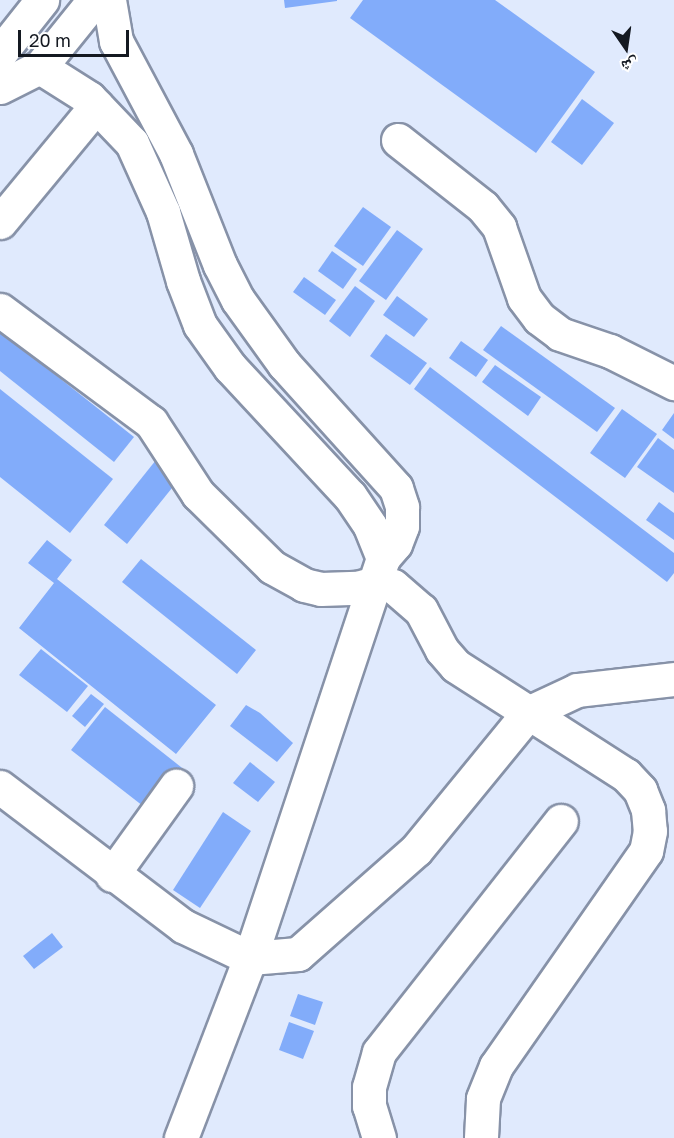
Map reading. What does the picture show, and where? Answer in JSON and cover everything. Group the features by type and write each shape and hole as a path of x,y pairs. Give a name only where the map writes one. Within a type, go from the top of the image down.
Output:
{"street":[{"path":"0,53 42,0"},
{"path":"0,87 40,67 94,0"},
{"path":"109,0 116,41 176,154 220,265 260,333 396,488 402,507 402,526 395,544 378,571 250,958 181,1138"},
{"path":"40,67 96,106 132,143 175,246 190,304 214,347 350,496 370,526 378,571 408,597 456,666 626,775 640,790 648,810 650,831 636,870 496,1066 483,1099 480,1138"},
{"path":"0,222 96,106"},
{"path":"398,140 483,207 499,227 524,298 539,318 560,334 610,351 674,383"},
{"path":"175,246 205,228"},
{"path":"0,310 151,422 198,494 272,567 304,585 321,589 357,588 378,571"},
{"path":"0,787 112,875 183,926 250,958 298,954 416,850 528,713 577,690 674,679"},
{"path":"112,875 176,786"},
{"path":"379,1138 369,1106 369,1087 379,1052 561,820"}],"building":[{"path":"284,0 337,0 337,1 285,8"},
{"path":"363,0 495,0 595,72 536,153 350,18"},
{"path":"582,99 614,123 582,165 551,142"},
{"path":"363,207 391,227 363,266 334,246"},
{"path":"397,230 423,249 386,300 359,281"},
{"path":"332,251 357,269 343,289 318,271"},
{"path":"304,277 336,300 325,315 293,292"},
{"path":"355,286 375,301 350,337 329,321"},
{"path":"397,296 428,319 414,337 383,315"},
{"path":"501,326 615,408 597,432 483,350"},
{"path":"0,331 134,437 114,462 0,371"},
{"path":"386,334 427,363 410,385 370,356"},
{"path":"461,341 488,360 476,377 449,358"},
{"path":"495,365 541,397 528,416 482,382"},
{"path":"430,367 674,553 674,573 667,582 414,389"},
{"path":"0,389 113,479 70,533 0,477"},
{"path":"622,409 657,434 625,478 590,453"},
{"path":"674,413 674,439 662,430"},
{"path":"658,438 674,450 674,493 637,467"},
{"path":"160,455 184,473 127,544 104,525"},
{"path":"659,502 674,513 674,540 646,520"},
{"path":"47,540 72,560 57,579 216,705 176,754 19,628 54,583 28,563"},
{"path":"141,559 256,650 237,674 122,582"},
{"path":"41,649 88,686 67,712 19,675"},
{"path":"91,694 104,704 85,727 72,716"},
{"path":"246,705 260,713 293,743 277,762 230,726"},
{"path":"105,707 186,771 152,813 71,750"},
{"path":"250,762 275,782 258,802 233,783"},
{"path":"223,812 251,831 200,908 173,890"},
{"path":"52,933 63,947 34,969 23,956"},
{"path":"298,994 323,1002 315,1025 290,1016"},
{"path":"289,1022 314,1031 303,1059 279,1050"}]}
